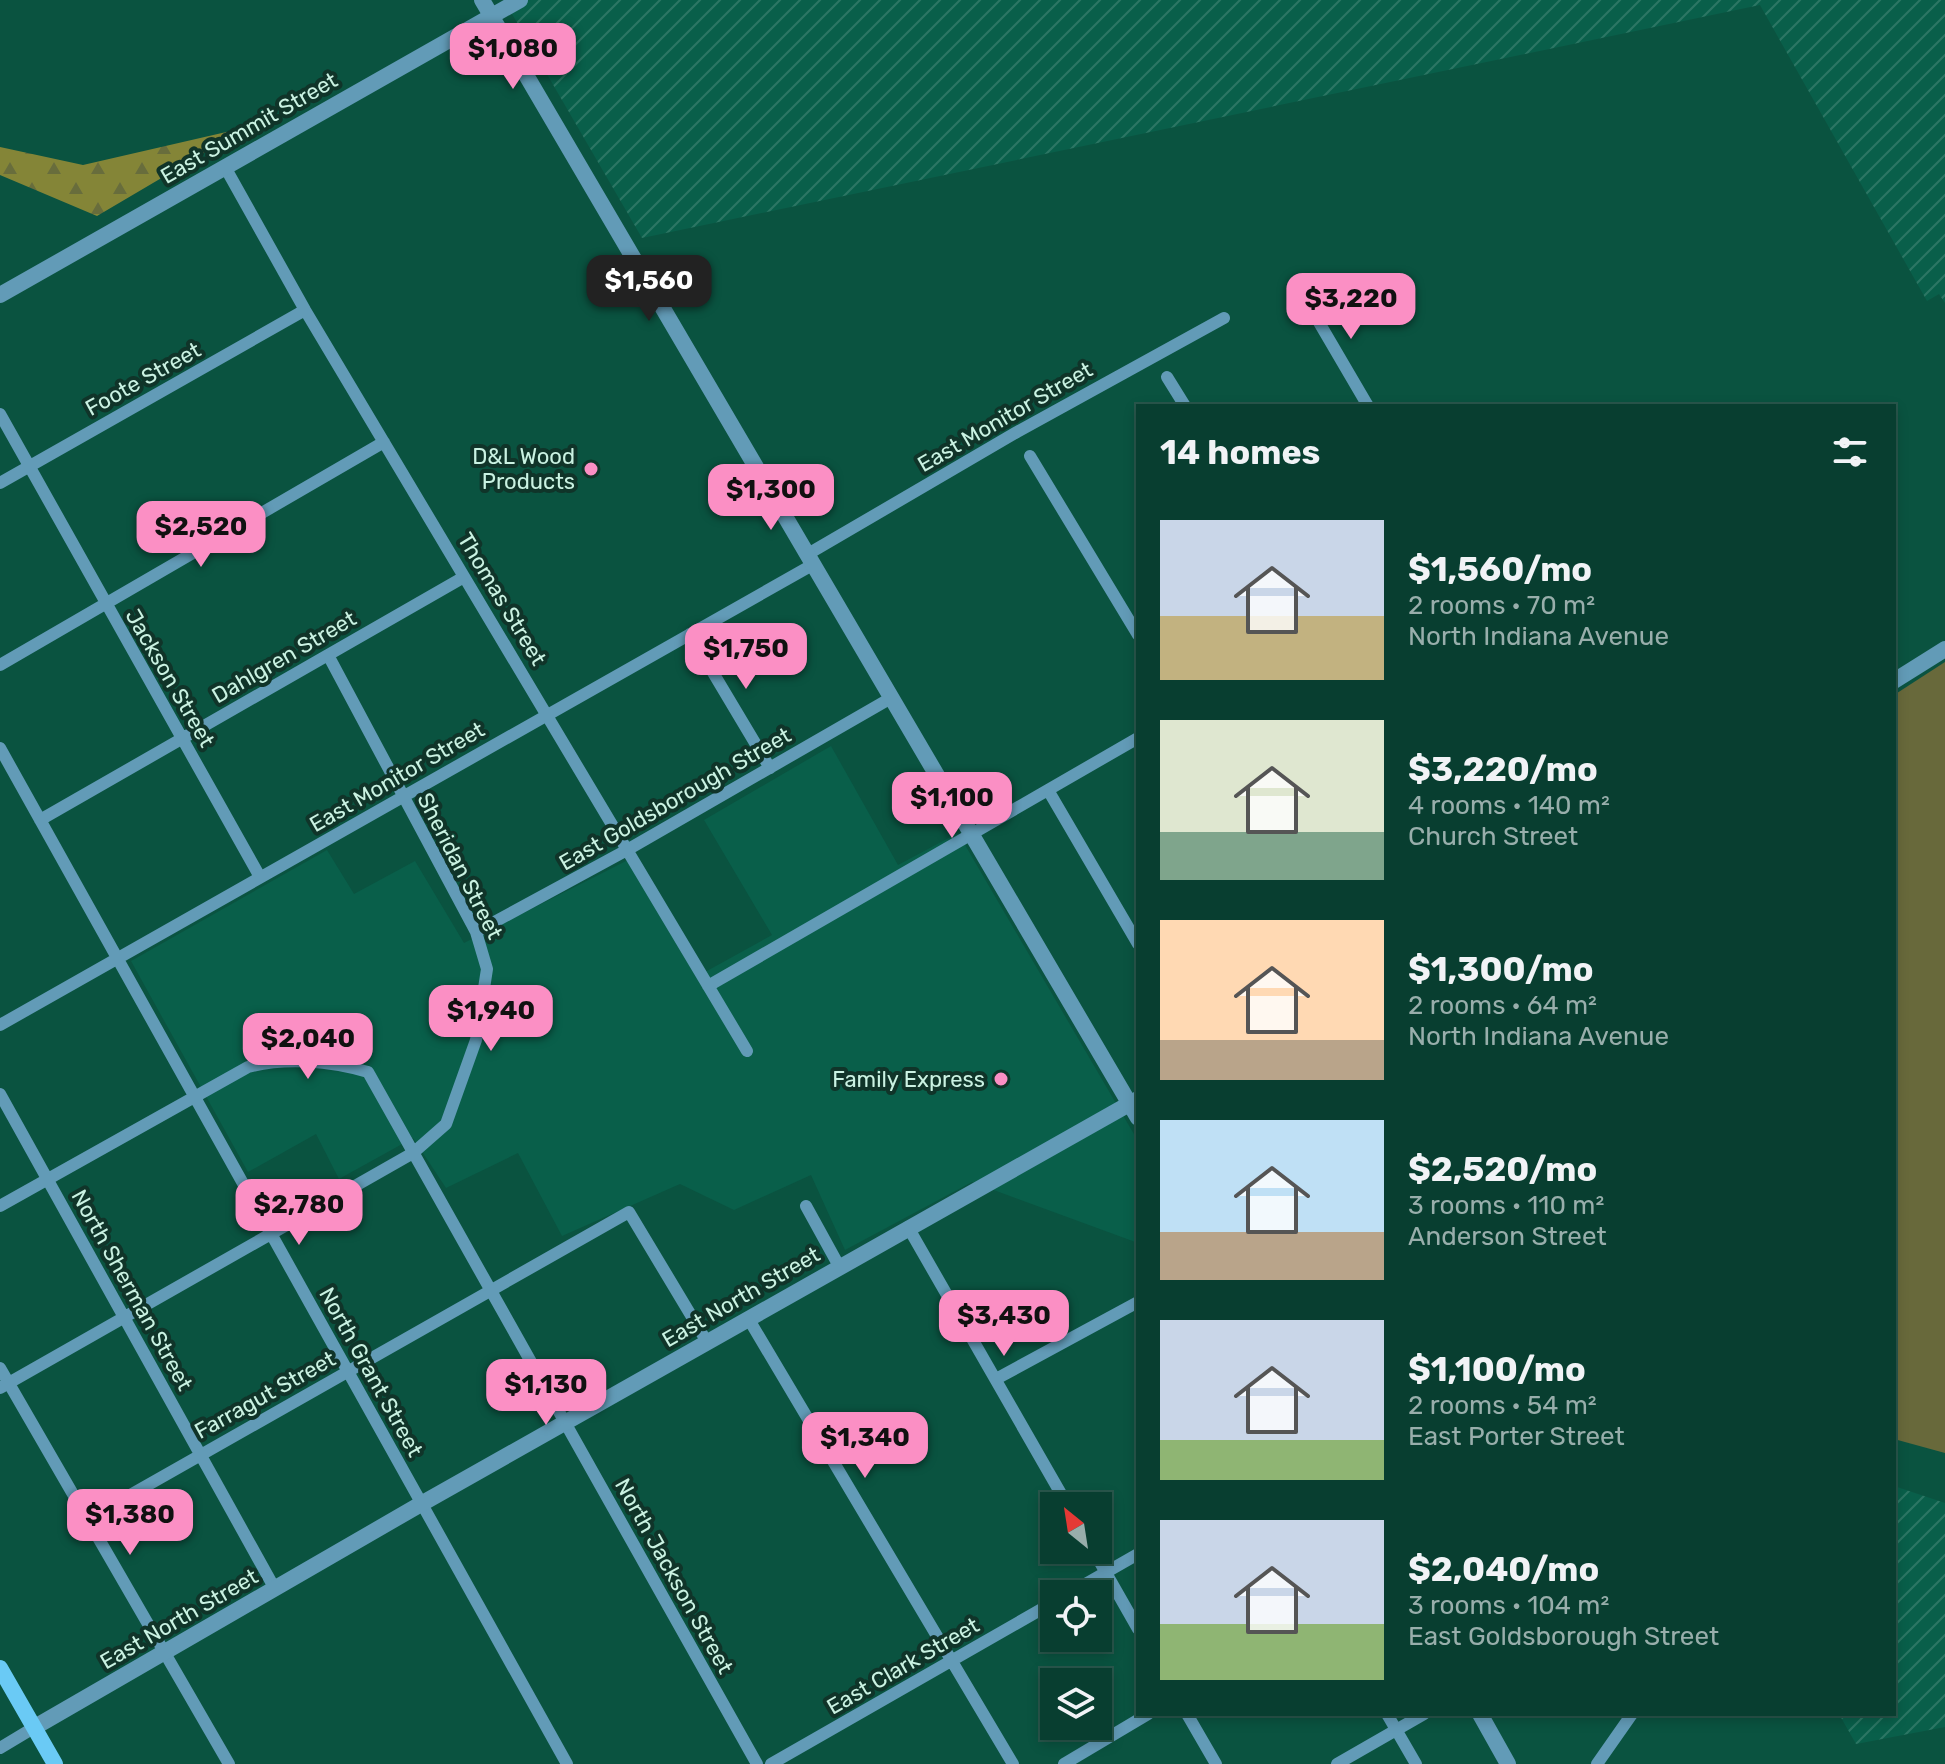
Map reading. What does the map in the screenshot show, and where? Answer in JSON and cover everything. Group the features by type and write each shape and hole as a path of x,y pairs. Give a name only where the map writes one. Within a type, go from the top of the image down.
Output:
{"main road":[{"path":"0,1668 55,1764"}],"street":[{"path":"482,0 1135,1107"},
{"name":"East Summit Street","path":"0,295 520,0"},
{"name":"Thomas Street","path":"225,167 305,310 747,1051"},
{"path":"1303,295 1367,404"},
{"name":"Foote Street","path":"0,483 305,310"},
{"name":"East Monitor Street","path":"0,1025 690,634 1017,432 1224,318"},
{"path":"1167,377 1184,404"},
{"name":"Jackson Street","path":"0,414 260,877"},
{"path":"0,665 384,442"},
{"path":"1030,456 1136,632"},
{"name":"Dahlgren Street","path":"40,820 464,577"},
{"path":"690,634 770,768"},
{"path":"1896,680 1945,649"},
{"name":"Sheridan Street","path":"328,655 476,932 487,969 476,1040 446,1124 413,1153"},
{"name":"East Goldsborough Street","path":"476,932 627,850 891,698"},
{"path":"708,986 1136,739"},
{"name":"North Grant Street","path":"0,748 567,1764"},
{"path":"1048,790 1136,941"},
{"name":"North Jackson Street","path":"194,1097 248,1067 267,1062 339,1064 368,1072 757,1764"},
{"name":"North Sherman Street","path":"0,1094 275,1589"},
{"path":"0,1206 194,1097"},
{"name":"East North Street","path":"35,1727 908,1227 1135,1107"},
{"path":"4,1386 413,1153"},
{"path":"806,1206 839,1266"},
{"name":"Farragut Street","path":"88,1519 629,1212 707,1342"},
{"path":"908,1227 1060,1492"},
{"path":"996,1379 1136,1303"},
{"path":"748,1318 1013,1764"},
{"path":"0,1368 4,1386 88,1519 229,1764"},
{"path":"1093,1580 1136,1555"},
{"path":"1101,1564 1136,1626"},
{"name":"East Clark Street","path":"771,1764 1040,1610"},
{"path":"1064,1764 1145,1716"},
{"path":"1188,1716 1216,1764"},
{"path":"1388,1716 1416,1764"},
{"path":"1337,1764 1420,1716"},
{"path":"1481,1716 1508,1764"},
{"path":"1597,1764 1631,1716"},
{"path":"0,1748 35,1727"}],"shaded area":[{"path":"504,0 1945,0 1945,303 1939,294 1927,301 1760,5 642,238"},
{"path":"1945,662 1945,1453 1896,1440 1896,694"},
{"path":"831,746 898,865 958,833 1136,1138 1136,1242 972,1182 845,1250 811,1175 734,1210 680,1184 562,1236 518,1153 446,1188 413,1138 339,1179 316,1134 248,1172 131,961 327,850 354,894 415,861 464,943 628,860 696,977 772,935 704,820"},
{"path":"1896,1487 1945,1503 1945,1727 1856,1744 1840,1716 1896,1716"}],"green space":[{"path":"248,127 97,216 0,175 0,147 83,165"}],"place":[{"name":"D&L Wood Products","path":"591,469"},
{"name":"Family Express","path":"1001,1079"}]}
